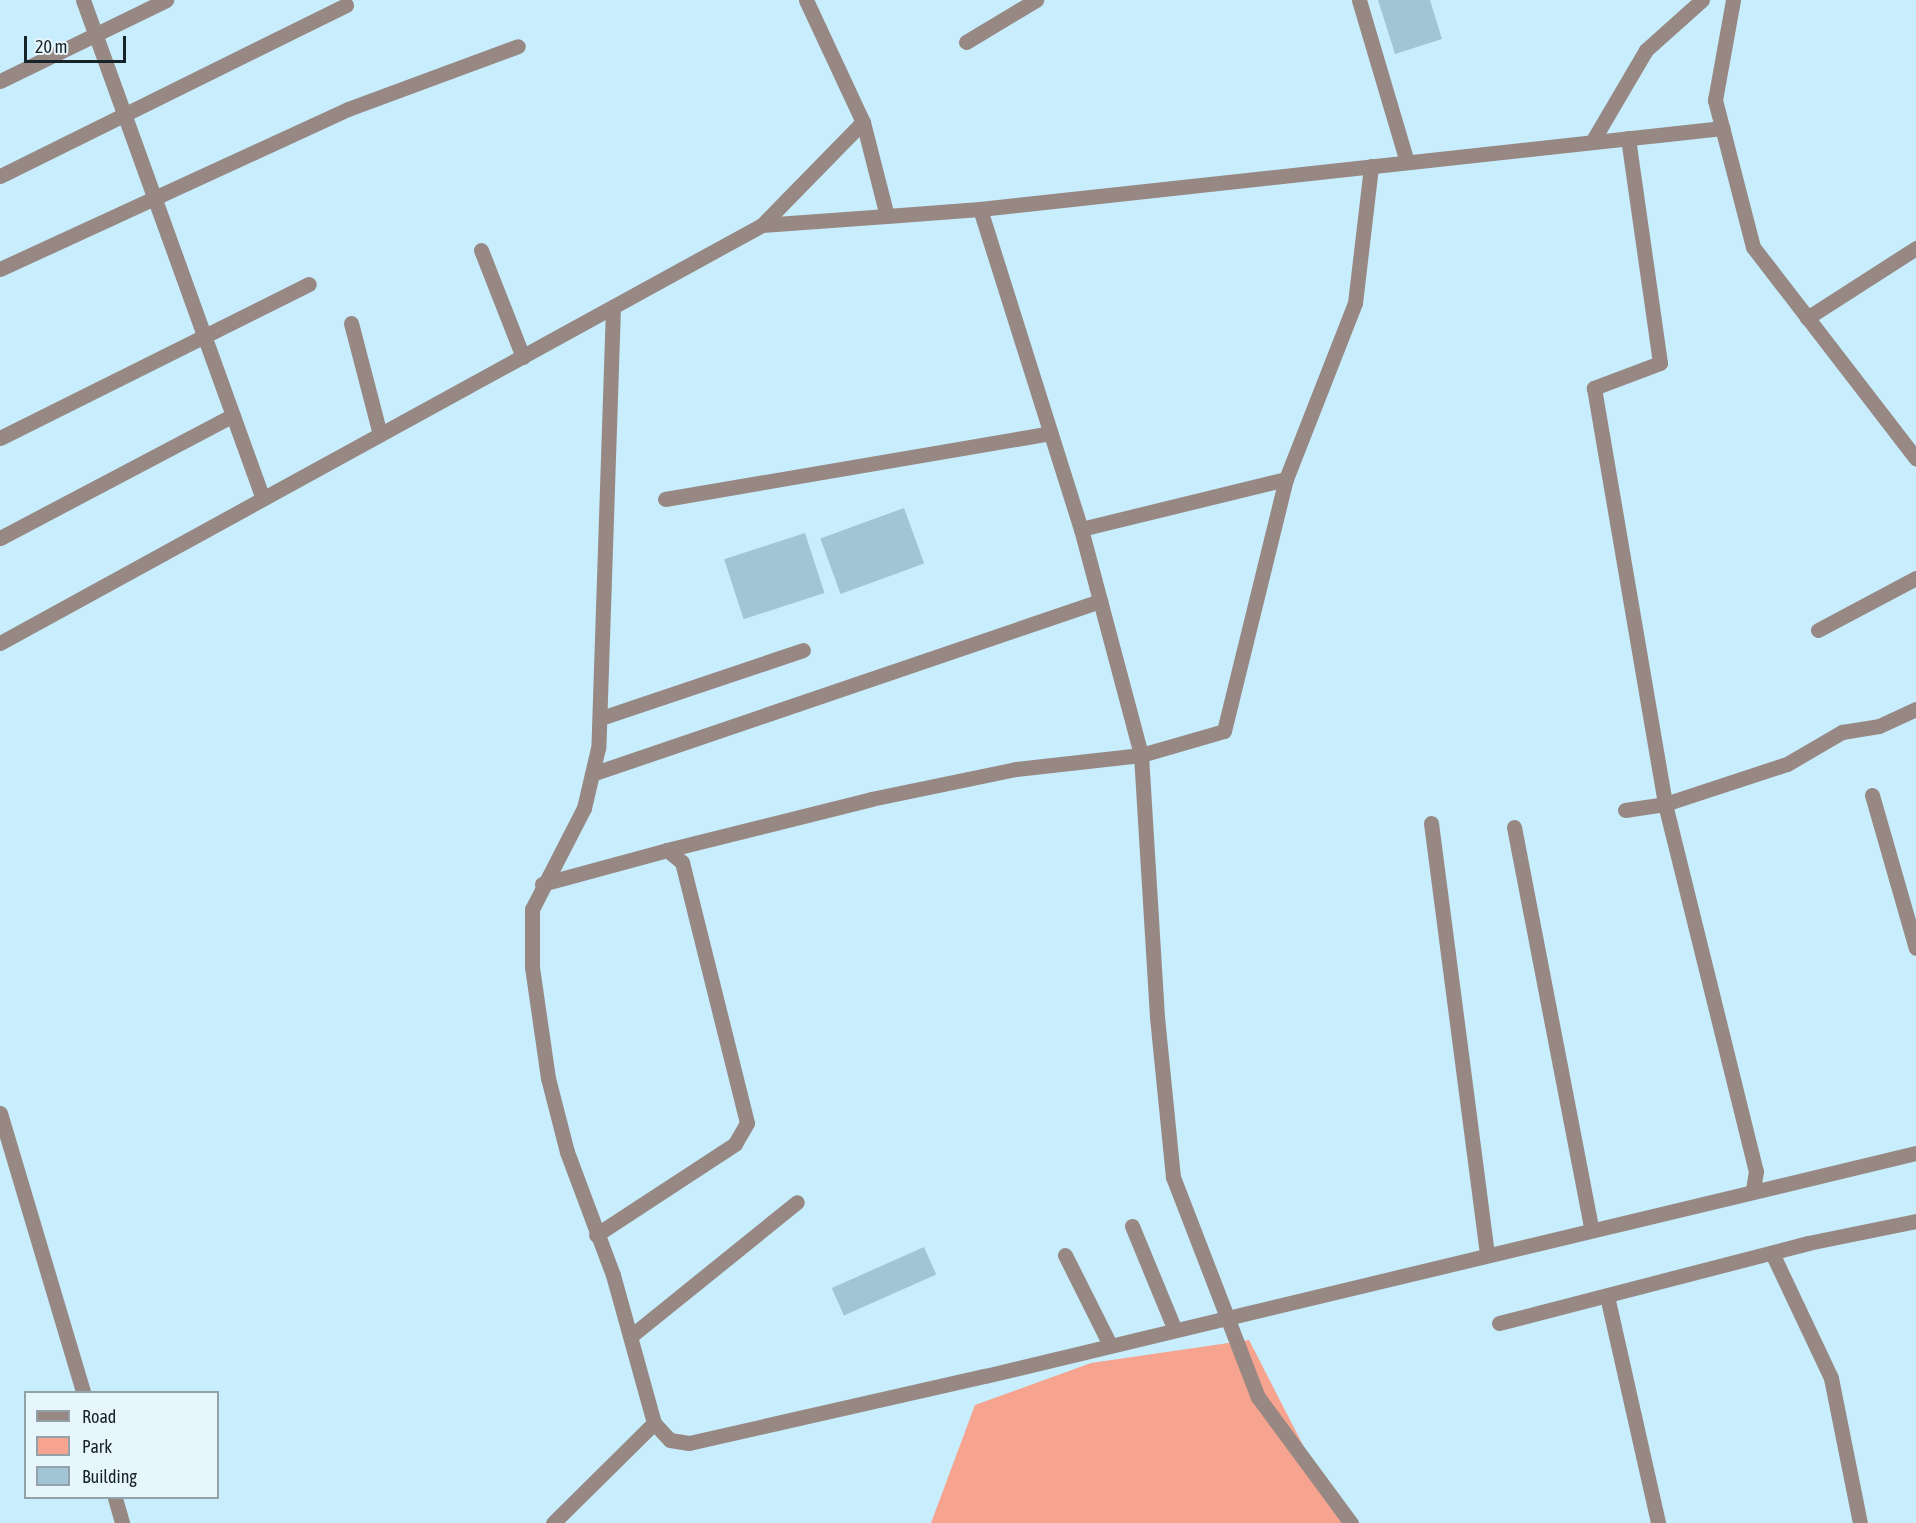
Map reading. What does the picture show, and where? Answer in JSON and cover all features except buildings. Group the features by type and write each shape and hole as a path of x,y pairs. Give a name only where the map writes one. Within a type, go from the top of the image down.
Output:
{"street":[{"path":"83,0 263,499"},
{"path":"0,81 166,0"},
{"path":"806,0 864,122 887,216"},
{"path":"966,42 1036,0"},
{"path":"1359,0 1407,162"},
{"path":"1592,142 1646,50 1702,0"},
{"path":"1733,0 1716,100 1753,247 1807,318 1910,443 1916,459"},
{"path":"0,176 346,5"},
{"path":"0,269 154,196 348,109 518,46"},
{"path":"0,643 762,225 864,122"},
{"path":"762,225 980,209 1723,128"},
{"path":"1628,138 1660,363 1594,388 1665,804 1756,1171 1753,1190"},
{"path":"542,884 667,850 1016,769 1141,755 1224,731 1286,479 1355,303 1371,166"},
{"path":"980,209 1081,529 1141,755 1173,1177 1222,1315 1258,1397 1351,1523"},
{"path":"1807,318 1916,248"},
{"path":"482,250 523,357"},
{"path":"0,438 204,334 309,284"},
{"path":"613,307 601,718 592,774 574,833 542,884 532,909 538,1020 567,1152 631,1336 654,1423 670,1440 689,1443 1110,1345 1222,1315 1591,1227 1916,1153"},
{"path":"351,322 380,434"},
{"path":"0,538 233,415"},
{"path":"665,498 1050,433"},
{"path":"1081,529 1286,479"},
{"path":"1818,630 1916,578"},
{"path":"592,774 1100,601"},
{"path":"601,718 803,650"},
{"path":"1625,810 1665,804 1787,764 1842,732 1879,726 1916,710"},
{"path":"1872,795 1916,948"},
{"path":"1431,822 1487,1252"},
{"path":"1514,827 1591,1227"},
{"path":"596,1235 735,1144 747,1123 682,862 667,850"},
{"path":"0,1113 83,1391"},
{"path":"631,1336 797,1202"},
{"path":"1499,1323 1772,1253 1915,1225"},
{"path":"1132,1226 1174,1328"},
{"path":"1772,1253 1831,1378 1860,1523"},
{"path":"1065,1256 1110,1345"},
{"path":"1607,1296 1658,1523"},
{"path":"553,1523 654,1423"},
{"path":"116,1499 122,1523"}],"green space":[{"path":"1249,1340 1343,1523 931,1523 975,1405 1091,1363"}]}
